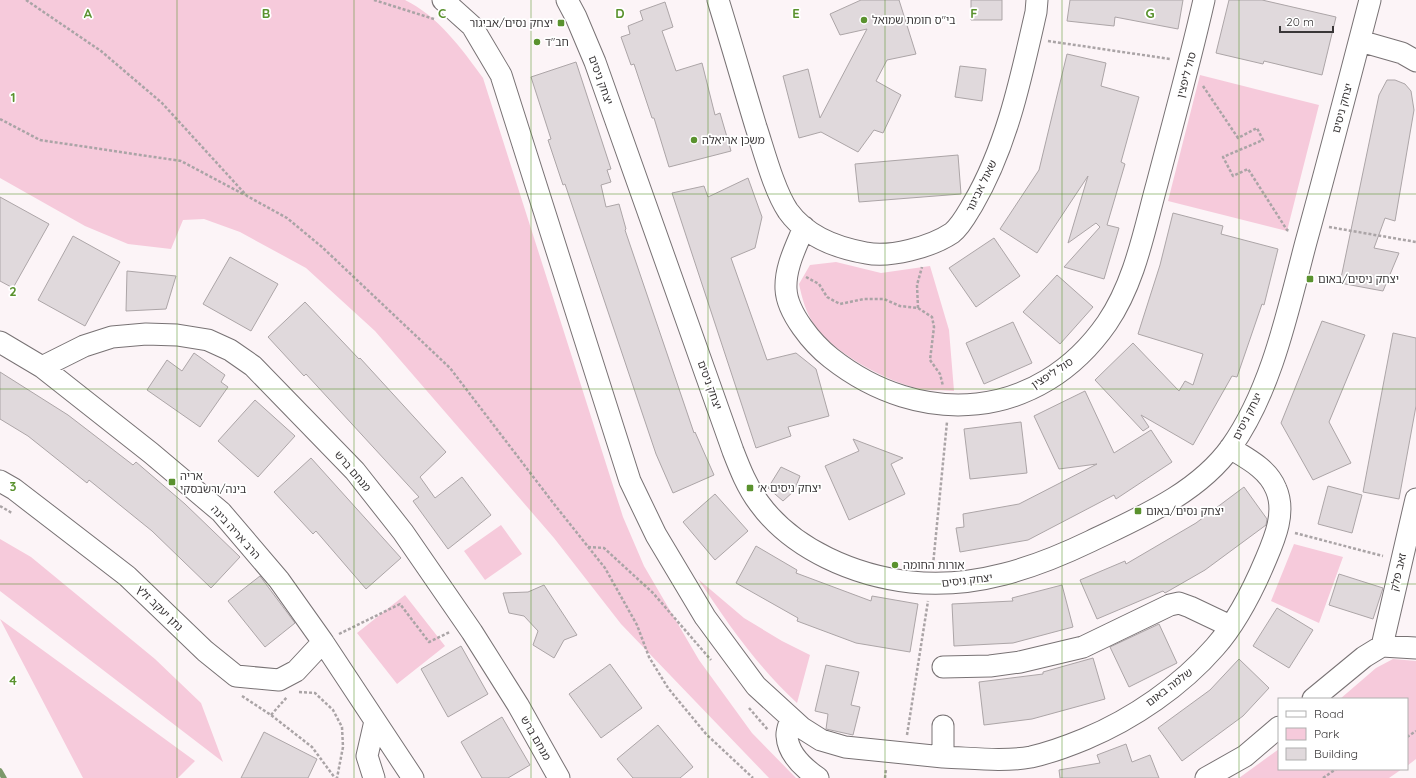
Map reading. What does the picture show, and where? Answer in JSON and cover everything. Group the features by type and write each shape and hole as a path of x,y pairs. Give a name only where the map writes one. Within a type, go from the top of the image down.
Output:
{"street":[{"name":"שלמה באום","path":"443,0 472,26 501,75 630,481 656,535 706,617 756,686 802,728 821,740 845,747 943,757 1002,759 1030,757 1086,739 1122,720 1186,677 1216,647 1230,626 1258,579 1278,528 1280,499 1276,488 1265,472 1254,462 1230,448"},
{"name":"יצחק ניסים","path":"567,0 576,17 595,62 743,477 759,504 778,524 797,540 820,554 847,566 904,581 931,584 989,578 1027,568 1061,556 1163,505 1188,489 1230,448 1254,405 1266,378 1282,333 1370,0"},
{"name":"שאול אביגור","path":"718,0 763,150 780,196 788,212 804,227 827,242 878,256 901,252 936,240 952,232 965,218 979,193 998,150 1013,107 1030,39 1037,0"},
{"name":"סול ליפצין","path":"804,227 789,268 786,291 792,310 806,334 823,352 848,372 874,385 922,402 949,406 989,403 1009,398 1031,388 1052,376 1073,361 1106,324 1129,282 1187,71 1204,0"},
{"path":"1360,41 1402,53 1416,61"},
{"name":"מנחם ברש","path":"42,367 84,346 112,337 146,334 177,335 208,340 230,350 253,366 355,471 403,532 518,705 559,778"},
{"name":"הרב אריה בינה","path":"0,342 42,367 151,453 221,512 279,580 323,642 413,778"},
{"name":"נתן יעקב זלץ","path":"0,481 14,489 127,576 205,651 236,676 279,680 296,671 323,642"},
{"name":"זאב פלק","path":"1382,646 1416,499"},
{"path":"943,667 990,666 1020,662 1083,647 1170,605 1179,603 1230,626"},
{"path":"1314,698 1364,657 1382,646 1416,648"},
{"path":"791,718 786,736 790,749 800,763 818,778"},
{"path":"374,778 367,756 376,721"},
{"path":"943,726 943,757"},
{"path":"1206,778 1245,756 1278,728"}],"path":[{"path":"26,0 101,51 162,103 247,196"},
{"path":"374,0 440,21"},
{"path":"1030,39 1187,71 1202,85 1238,138 1257,128 1263,140 1223,157 1233,176 1248,169 1287,230 1309,230 1416,242"},
{"path":"0,119 40,140 181,161 286,218 322,246 450,368 605,568 637,625 650,657 668,688 706,734 752,778"},
{"path":"918,308 917,286 922,267 936,240"},
{"path":"789,268 819,284 826,297 840,304 864,298 884,299 900,306 918,308 932,317 934,327 930,360 940,374 949,406"},
{"path":"1278,528 1401,561"},
{"path":"588,547 604,548 653,592 713,663"},
{"path":"323,642 400,604 429,642 450,632 446,625"},
{"path":"271,715 292,691 315,693 333,710 342,727 343,746 337,778"},
{"path":"747,705 772,733"},
{"path":"1323,778 1335,770"}],"green space":[{"path":"0,0 405,0 417,7 439,24 467,56 483,78 623,517 644,566 699,660 752,733 796,778 769,778 621,624 554,538 375,331 306,268 240,232 204,219 183,220 171,249 128,244 85,226 0,178"},
{"path":"1200,75 1319,105 1287,231 1168,201"},
{"path":"836,262 881,273 930,266 949,330 954,391 920,389 892,380 863,366 849,357 825,337 816,327 807,311 799,284 810,265"},
{"path":"501,525 522,554 485,580 464,551"},
{"path":"0,539 31,557 155,659 201,703 223,762 0,591"},
{"path":"1294,544 1343,557 1319,623 1271,601"},
{"path":"698,579 744,618 782,641 810,655 797,703 782,689 744,644"},
{"path":"405,595 445,646 397,684 357,633"},
{"path":"0,619 195,761 178,778 83,778"},
{"path":"1393,659 1416,661 1416,759 1408,765 1408,698 1341,698 1376,668"},
{"path":"1278,750 1278,770 1401,770 1389,778 1239,778"}],"building":[{"path":"861,0 899,0 916,54 887,60 876,81 901,95 883,133 874,130 858,152 821,132 799,138 783,76 808,69 820,118 867,29 840,35 830,14"},
{"path":"971,0 1002,0 1002,20 971,20"},
{"path":"1070,0 1183,0 1178,29 1115,17 1114,26 1067,21"},
{"path":"1229,0 1262,0 1336,17 1322,75 1264,61 1263,64 1216,53"},
{"path":"665,2 673,27 662,31 676,71 702,63 715,115 720,113 731,151 669,167 654,118 652,118 634,64 631,65 621,37 630,34 628,26 643,20 640,11"},
{"path":"1067,54 1106,63 1101,86 1139,97 1121,162 1125,164 1107,225 1119,228 1104,279 1064,267 1100,227 1096,223 1068,243 1088,176 1037,253 1000,229 1039,170"},
{"path":"576,62 611,169 607,170 611,182 601,185 606,207 619,204 625,230 694,433 695,432 714,475 673,493 656,454 565,184 563,185 548,140 551,139 531,77"},
{"path":"960,66 986,69 982,101 955,97"},
{"path":"1387,80 1395,80 1405,84 1411,91 1414,110 1395,221 1385,218 1374,248 1399,253 1383,291 1340,283 1379,95"},
{"path":"958,155 961,194 859,202 855,164"},
{"path":"748,178 762,217 755,248 731,258 767,360 796,353 816,369 829,416 788,427 791,436 756,448 672,193 704,186 708,197"},
{"path":"0,197 49,224 13,288 0,281"},
{"path":"1173,213 1223,226 1221,234 1278,249 1264,305 1262,304 1237,377 1232,376 1193,445 1141,415 1149,427 1143,431 1095,380 1133,343 1179,391 1185,381 1193,385 1203,354 1138,334 1160,265"},
{"path":"73,236 120,262 85,326 38,300"},
{"path":"994,238 1020,276 976,307 949,268"},
{"path":"230,257 278,284 251,331 203,304"},
{"path":"127,271 176,276 166,309 126,311"},
{"path":"1057,275 1093,307 1060,344 1023,312"},
{"path":"305,302 359,359 360,358 446,452 420,477 435,498 462,477 491,515 448,549 413,501 419,497 306,374 304,376 268,337"},
{"path":"1322,321 1365,335 1329,422 1351,463 1313,480 1281,423"},
{"path":"1013,322 1032,363 984,384 966,343"},
{"path":"1393,333 1416,338 1416,406 1399,499 1363,492"},
{"path":"194,353 225,375 221,382 228,387 200,427 147,390 167,360 182,371"},
{"path":"0,372 68,415 133,465 136,462 185,504 240,557 211,588 152,531 89,480 87,483 28,436 0,419"},
{"path":"1085,391 1114,453 1151,430 1172,462 1116,499 1114,495 1028,540 960,552 956,528 964,527 963,514 1019,504 1097,464 1059,469 1034,416"},
{"path":"255,400 295,436 258,477 218,441"},
{"path":"1021,422 1027,473 970,479 964,429"},
{"path":"853,439 903,458 891,464 905,494 849,520 825,466 859,451"},
{"path":"311,458 401,558 366,589 316,531 313,534 274,492"},
{"path":"781,467 800,476 794,491 783,501 768,488"},
{"path":"1328,486 1362,495 1352,533 1318,524"},
{"path":"1244,487 1267,519 1266,525 1205,570 1165,593 1163,591 1097,619 1080,580 1125,561 1126,564 1196,523"},
{"path":"715,494 748,531 715,560 683,522"},
{"path":"756,546 797,570 796,573 871,601 872,596 918,604 910,652 856,643 797,621 798,618 736,583"},
{"path":"1339,574 1383,588 1373,619 1329,605"},
{"path":"260,576 295,623 265,647 228,601"},
{"path":"544,585 577,635 564,640 554,658 533,645 538,631 524,616 509,613 503,593 528,592"},
{"path":"1062,585 1073,627 1013,643 954,646 952,604 1013,601 1012,598"},
{"path":"1277,608 1313,630 1289,668 1253,646"},
{"path":"1159,624 1177,663 1129,687 1110,647"},
{"path":"461,646 488,694 448,717 421,669"},
{"path":"1093,658 1105,699 1032,719 984,725 979,682 1043,674 1043,672"},
{"path":"1239,659 1269,688 1243,716 1182,761 1158,728 1210,690"},
{"path":"610,664 642,708 601,738 569,694"},
{"path":"826,665 859,672 851,705 860,707 853,735 826,729 828,714 815,711"},
{"path":"502,717 530,765 508,778 482,778 461,742"},
{"path":"658,725 693,767 680,778 633,778 617,759"},
{"path":"264,732 317,759 308,778 241,778"},
{"path":"1126,744 1132,762 1150,755 1159,778 1060,778 1059,770 1100,763 1097,755"}],"waterway":[{"path":"0,771 4,778"}],"place":[{"name":"בי\"ס חומת שמואל","path":"864,20"},
{"name":"יצחק נסים/אביגור","path":"561,23"},
{"name":"חב\"ד","path":"537,42"},
{"name":"משכן אריאלה","path":"694,140"},
{"name":"יצחק ניסים/באום","path":"1310,279"},
{"name":"אריה בינה/ורשבסקי","path":"172,482"},
{"name":"יצחק ניסים א׳","path":"750,488"},
{"name":"יצחק נסים/באום","path":"1138,511"},
{"name":"אורות החומה","path":"895,565"}]}
